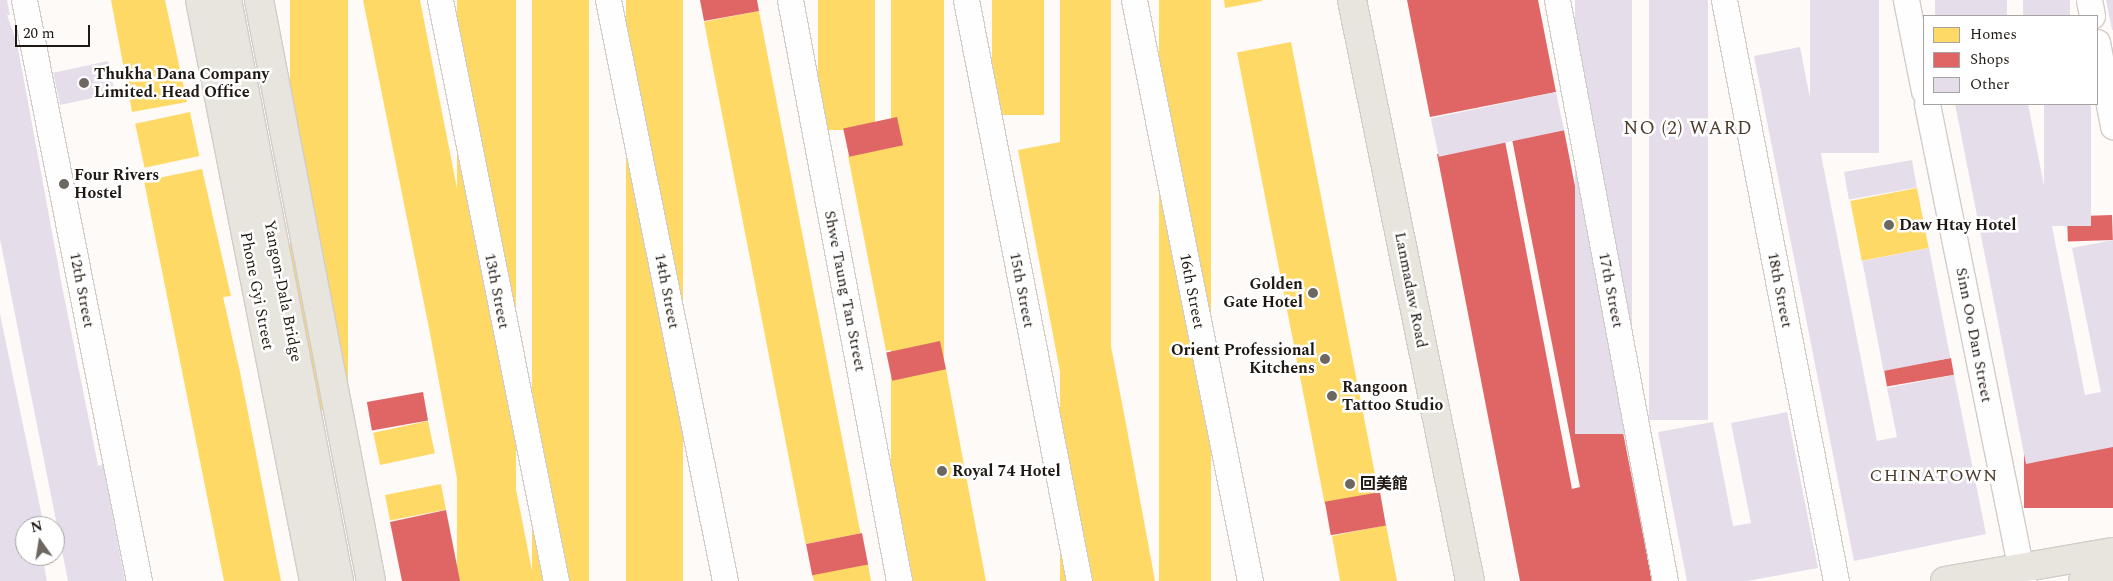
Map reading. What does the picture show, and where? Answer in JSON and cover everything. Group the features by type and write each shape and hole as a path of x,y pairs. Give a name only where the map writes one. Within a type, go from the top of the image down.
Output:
{"main road":[{"name":"Phone Gyi Street","path":"200,0 314,581"},
{"name":"Yangon-Dala Bridge","path":"227,0 339,581"},
{"path":"259,0 371,581"},
{"name":"Lanmadaw Road","path":"1352,0 1470,581"},
{"path":"1945,581 2022,574 2113,552"},
{"path":"2083,581 2113,576"}],"street":[{"name":"12th Street","path":"24,0 139,581"},
{"name":"13th Street","path":"440,0 556,581"},
{"name":"14th Street","path":"608,0 725,581"},
{"name":"Shwe Taung Tan Street","path":"790,0 899,581"},
{"name":"15th Street","path":"966,0 1079,581"},
{"name":"16th Street","path":"1134,0 1250,581"},
{"name":"17th Street","path":"1557,0 1665,581"},
{"name":"18th Street","path":"1724,0 1836,581"},
{"path":"1906,0 1923,86"},
{"path":"2089,0 2092,15"},
{"path":"2098,47 2113,126"},
{"name":"Sinn Oo Dan Street","path":"1927,105 2022,574"}],"building: Homes":[{"path":"111,0 165,0 187,102 132,112"},
{"path":"290,0 348,0 348,410 290,410"},
{"path":"363,0 420,0 534,581 476,581 429,328"},
{"path":"457,0 516,0 516,581 457,581"},
{"path":"532,0 589,0 589,581 532,581"},
{"path":"626,0 683,0 683,581 626,581"},
{"path":"818,0 875,0 875,130 818,130"},
{"path":"891,0 944,0 944,581 891,581"},
{"path":"992,0 1044,0 1044,115 992,115"},
{"path":"1060,0 1111,0 1111,581 1060,581"},
{"path":"1159,0 1211,0 1211,581 1159,581"},
{"path":"1224,0 1262,0 1262,1 1225,8"},
{"path":"759,11 861,533 806,544 704,22"},
{"path":"1291,42 1379,493 1325,503 1237,52"},
{"path":"190,112 199,156 145,168 135,124"},
{"path":"1071,140 1155,581 1100,581 1094,551 1018,150"},
{"path":"903,145 941,340 886,351 848,156"},
{"path":"202,169 231,296 223,297 240,372 281,581 224,581 144,181"},
{"name":"Daw Htay Hotel","path":"1917,188 1929,248 1862,261 1850,201"},
{"path":"946,369 986,581 930,581 912,492 891,379"},
{"path":"428,421 435,453 380,465 373,433"},
{"path":"441,484 446,510 390,520 385,495"},
{"path":"1386,525 1397,581 1340,581 1332,536"},
{"path":"868,564 871,581 814,581 812,574"}],"building: Shops":[{"path":"700,0 757,0 759,11 704,21"},
{"path":"1407,0 1538,0 1556,92 1430,117"},
{"path":"897,117 903,145 849,157 843,128"},
{"path":"1564,130 1652,581 1520,581 1437,154 1505,141 1572,489 1580,487 1512,139"},
{"path":"2112,215 2113,240 2068,242 2067,217"},
{"path":"940,341 946,369 892,381 886,352"},
{"path":"1951,358 1954,375 1887,387 1884,370"},
{"path":"423,392 428,421 372,430 367,402"},
{"path":"2024,447 2113,447 2113,508 2024,508"},
{"path":"1380,492 1386,525 1331,535 1325,502"},
{"path":"446,510 460,581 402,581 390,522"},
{"path":"862,533 868,564 812,575 806,544"}],"building: Other":[{"path":"0,0 7,0 10,15 7,15 17,43 62,286 98,465 92,466 103,465 125,581 68,581 65,566 65,516 55,516 0,239"},
{"path":"1575,0 1632,0 1632,434 1575,434"},
{"path":"1649,0 1708,0 1708,420 1649,420"},
{"path":"1810,0 1879,0 1879,153 1810,153"},
{"path":"1935,0 2007,0 2007,15 1935,15"},
{"path":"2023,0 2070,0 2070,15 2023,15"},
{"path":"2106,0 2113,0 2113,30 2112,30"},
{"path":"1800,47 1877,441 1897,437 1887,388 1954,375 1986,534 1854,561 1754,56"},
{"name":"Thukha Dana Company Limited. Head Office","path":"108,61 115,93 60,105 53,73"},
{"path":"1556,92 1564,130 1439,157 1431,119"},
{"path":"1955,105 2028,105 2085,395 2101,392 2072,248 2113,240 2113,447 2026,464"},
{"path":"2044,105 2091,105 2091,226 2044,226"},
{"path":"1912,160 1917,188 1849,200 1844,172"},
{"path":"1929,248 1950,358 1884,371 1862,261"},
{"path":"0,314 42,516 15,516 15,566 44,566 47,581 0,581"},
{"path":"1787,412 1818,568 1747,581 1687,581 1658,432 1713,422 1733,526 1751,523 1731,423"}],"place":[{"name":"Thukha Dana Company Limited. Head Office","path":"84,83"},
{"name":"Four Rivers Hostel","path":"64,184"},
{"name":"Daw Htay Hotel","path":"1889,225"},
{"name":"Golden Gate Hotel","path":"1313,293"},
{"name":"Orient Professional Kitchens","path":"1325,359"},
{"name":"Rangoon Tattoo Studio","path":"1332,396"},
{"name":"Royal 74 Hotel","path":"942,471"},
{"name":"回美館","path":"1350,484"}],"district":[{"name":"NO (2) WARD","path":"1688,129"},
{"name":"CHINATOWN","path":"1934,476"}]}
